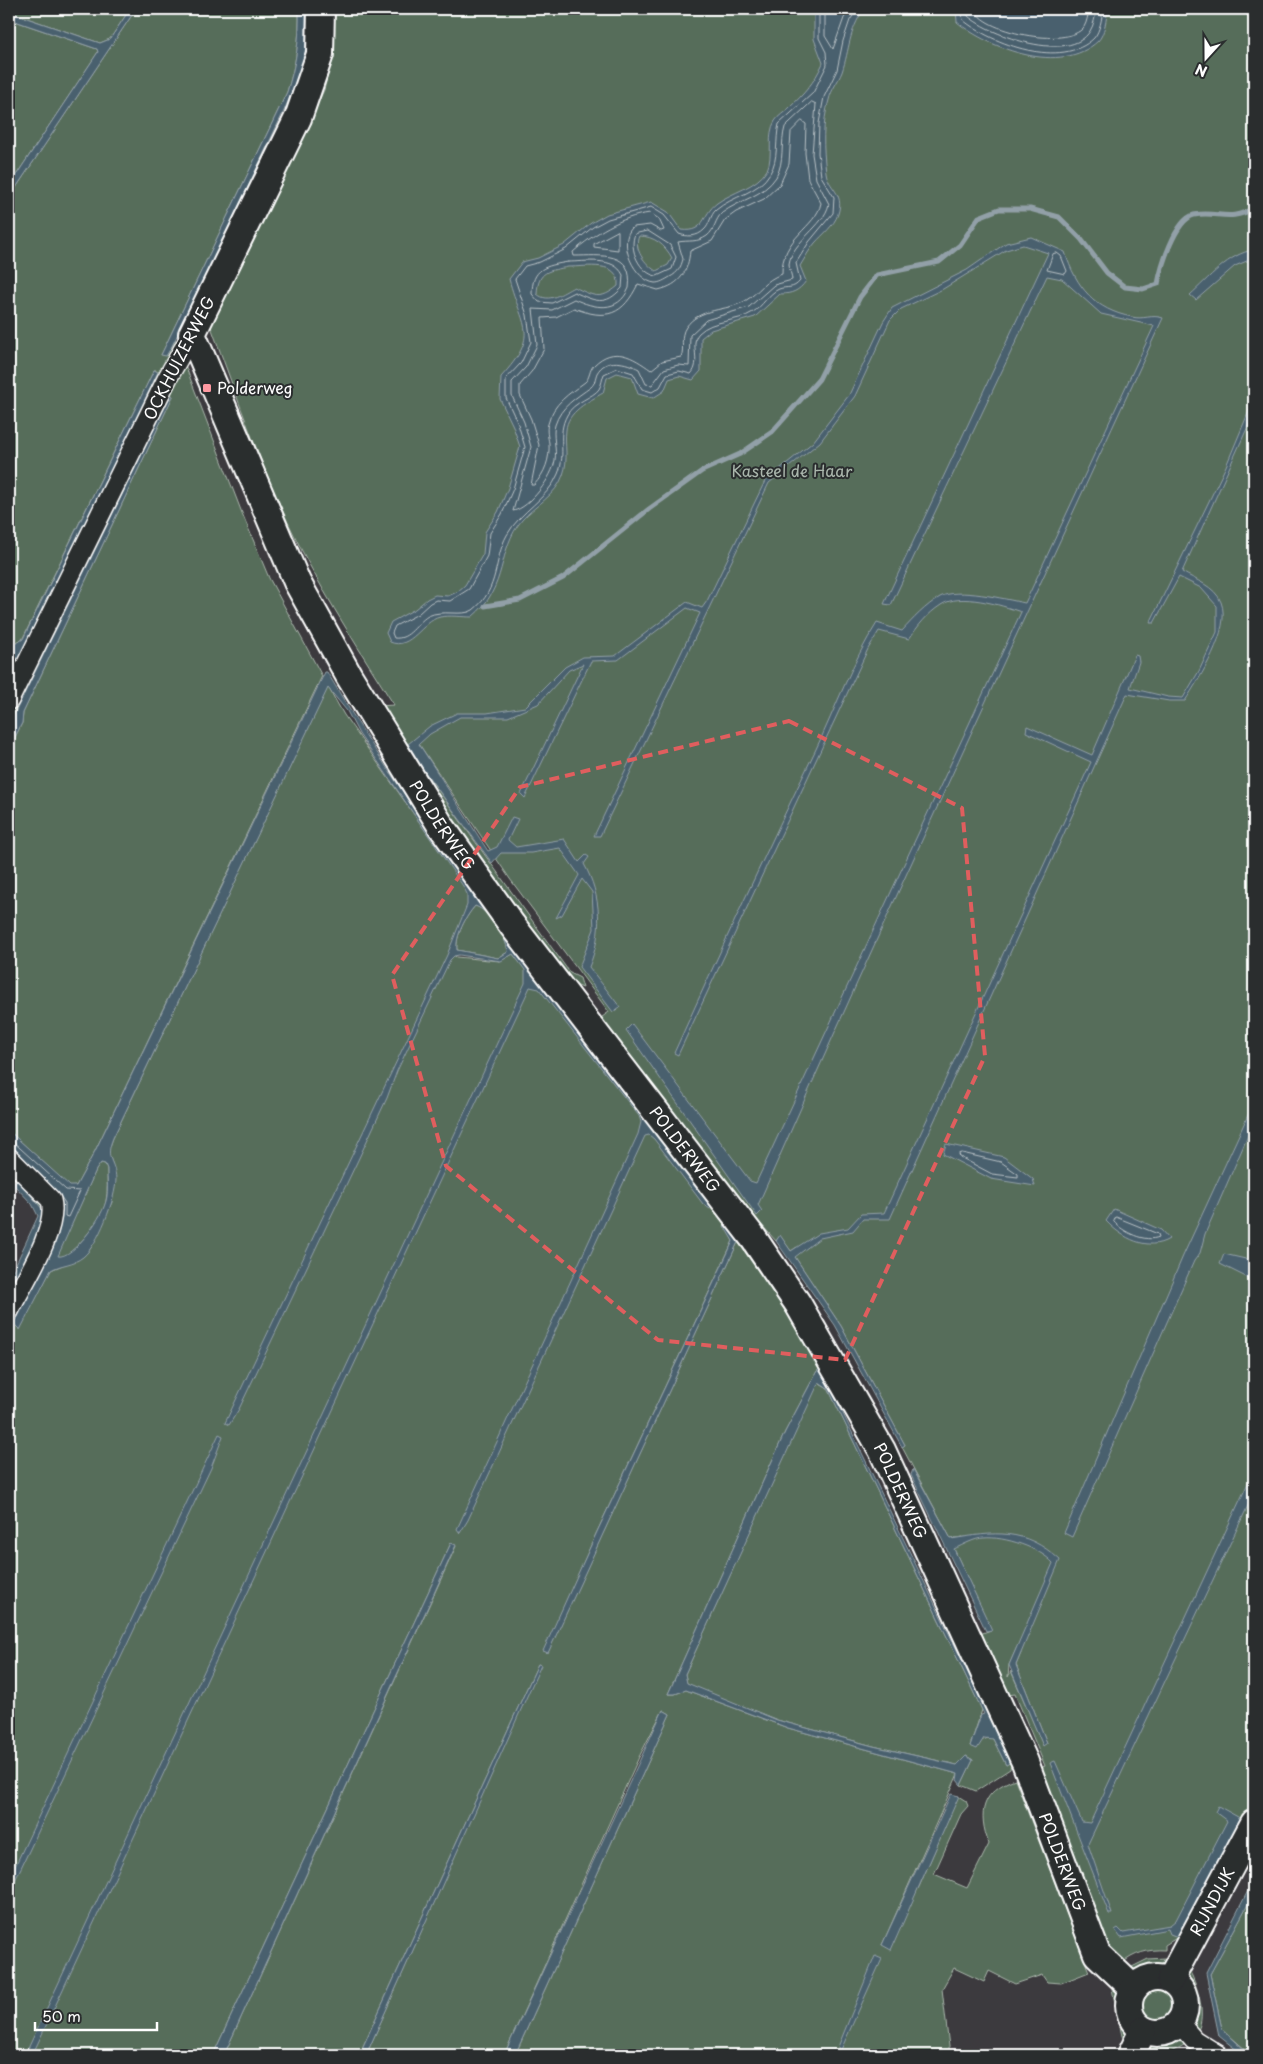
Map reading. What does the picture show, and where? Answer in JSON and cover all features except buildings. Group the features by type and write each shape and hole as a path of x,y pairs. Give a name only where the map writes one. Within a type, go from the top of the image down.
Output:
{"street":[{"name":"OCKHUIZERWEG","path":"9,700 298,118 320,54 321,9"},
{"name":"POLDERWEG","path":"192,334 297,582 349,676 441,826 512,925 754,1239 798,1304 877,1441 977,1654 1025,1762 1097,1954 1134,1988"},
{"path":"9,1158 47,1196 53,1209 46,1238 9,1311"},
{"name":"RIJNDIJK","path":"1170,1980 1254,1823"},
{"path":"1158,1977 1170,1980 1180,1988 1185,2000 1183,2016 1179,2023 1170,2030 1155,2033 1143,2030 1132,2017 1129,2001 1134,1988 1144,1980 1158,1977"},
{"path":"1179,2023 1194,2040 1218,2055"},
{"path":"1131,2055 1143,2030"}],"highlighted area":[{"path":"789,721 962,808 985,1056 845,1360 658,1340 446,1166 392,975 520,787"}],"green space":[{"path":"9,9 130,9 110,39 100,43 9,12"},
{"path":"136,9 299,9 297,51 287,92 161,355 172,346 175,339 269,578 322,676 95,1151 76,1186 70,1187 9,1131 9,749 22,723 23,713 173,396 171,395 151,435 9,725 9,685 156,370 154,370 22,640 11,643 9,641 9,198"},
{"name":"Kasteel de Haar","path":"335,9 1254,9 1254,1808 1247,1822 1231,1814 1171,1934 1178,1937 1165,1945 1165,1950 1153,1950 1142,1953 1131,1957 1121,1964 1107,1954 1034,1771 1045,1766 1015,1694 1002,1696 974,1636 991,1630 954,1549 963,1537 951,1539 902,1447 905,1445 841,1326 795,1257 797,1247 791,1251 780,1236 776,1241 760,1223 754,1231 598,1020 609,1012 510,879 419,744 408,744 379,706 394,705 323,589 301,549 275,494 210,324 324,90 333,54","holes":["1017,1647 1021,1653 1016,1665 1047,1743 1043,1745 1011,1671 1008,1677 1009,1665"]},
{"path":"9,19 97,49 98,52 9,186"},
{"path":"328,687 344,715 472,897 449,951 456,957 500,961 513,954 698,1187 725,1225 733,1241 596,1534 544,1651 548,1652 738,1242 807,1343 823,1371 817,1371 785,1432 668,1694 675,1694 686,1690 788,1728 958,1774 882,1945 919,1887 958,1796 966,1801 968,1806 961,1814 934,1874 967,1888 989,1844 983,1822 985,1804 995,1790 1015,1779 1089,1972 1061,1983 1047,1982 1042,1975 1015,1984 989,1971 984,1982 954,1968 942,1989 950,2055 515,2055 670,1714 663,1710 639,1757 504,2055 366,2055 540,1665 538,1664 359,2055 224,2055 456,1546 451,1543 213,2055 9,2055 9,1359 15,1347 14,1341 9,1338 9,1290 43,1210 20,1181 9,1173 9,1152 52,1193 19,1330 51,1270 84,1256 91,1248 112,1202 112,1163 108,1152 113,1138"},
{"path":"425,772 570,973 580,978 583,988 567,982 418,775"},
{"path":"475,906 486,913 501,932 508,952 498,958 457,950 462,926"},
{"path":"101,1163 105,1164 107,1169 107,1193 104,1208 89,1233 75,1248 63,1257 57,1256 96,1170"},
{"path":"818,1382 828,1388 982,1710 970,1746 990,1737 993,1739 1006,1765 1011,1762 1010,1769 976,1791 961,1785 973,1760 966,1756 957,1765 873,1746 777,1720 687,1684 685,1674"},
{"path":"1235,1829 1241,1832 1184,1942 1178,1937"},
{"path":"1254,1893 1254,2055 1247,2055 1247,2051 1222,2029 1210,1974"},
{"path":"1165,1958 1171,1962 1161,1968 1138,1972 1130,1968 1148,1959"},
{"path":"1190,1972 1200,2001 1201,2017 1198,2030 1193,2024 1196,2006 1189,1987 1187,1973"},
{"path":"1114,1983 1119,1995 1121,2014 1128,2042 1125,2043 1112,1989"},
{"path":"1158,1987 1171,1993 1177,2006 1171,2019 1158,2025 1145,2019 1139,2006 1145,1993"},
{"path":"1172,2041 1183,2042 1184,2045 1169,2053 1157,2055 1147,2053 1142,2049 1151,2045"}],"water":[{"path":"130,9 136,9 9,198 9,186 98,52 97,49 9,19 9,12 100,43 110,39"},
{"path":"299,9 306,9 306,46 302,67 284,111 172,346 166,356 161,355 287,92 297,51"},
{"path":"814,9 864,9 852,33 842,72 830,96 825,118 824,145 827,178 838,196 840,207 831,226 813,246 800,266 806,281 795,291 780,294 755,317 711,330 701,338 701,371 693,380 679,376 669,379 664,391 653,398 638,394 632,377 617,373 607,378 603,393 574,412 570,418 566,430 566,463 560,482 550,495 522,520 514,532 508,544 497,581 484,605 472,617 440,617 404,642 397,644 390,642 386,633 391,622 435,595 448,596 457,592 465,585 483,554 485,532 498,512 508,488 520,447 513,426 500,399 501,377 521,350 525,340 523,320 509,279 522,262 538,258 564,245 591,223 607,214 651,202 668,212 681,230 695,229 717,203 757,181 763,176 769,164 771,132 775,121 808,88 823,63 814,39","holes":["639,236 650,238 662,245 672,258 668,265 656,271 648,264 639,251","593,266 608,269 614,272 618,286 606,294 597,296 574,287 551,298 542,297 537,294 542,276 550,271 568,267"]},
{"path":"956,9 1108,9 1104,30 1098,41 1083,51 1065,57 1046,57 1026,55 1006,49 971,32 957,22"},
{"path":"1031,237 1065,252 1081,286 1097,303 1119,314 1136,318 1163,318 857,982 758,1205 762,1211 757,1216 626,1030 632,1024 750,1181 756,1183 1021,612 981,601 949,601 931,612 909,639 879,631 868,649 678,1055 674,1053 726,939 852,669 877,623 902,631 929,604 948,594 969,593 1025,603 1154,326 1101,314 1062,279 1047,276 891,605 884,604 1048,253 1023,245 1006,250 943,289 901,309 890,320 855,396 820,442 769,483 600,836 594,836 700,613 687,608 618,660 591,661 525,798 521,794 583,664 569,670 538,704 508,717 460,717 430,734 419,744 488,851 497,847 512,817 518,819 508,840 516,847 564,839 579,862 586,855 589,857 584,864 590,876 597,902 598,928 594,954 589,967 620,1007 613,1012 579,967 594,929 592,892 582,879 562,915 556,918 579,875 560,848 531,853 501,853 492,863 425,772 408,744 430,726 457,713 487,713 525,707 565,667 583,657 615,656 687,602 702,608 765,481 813,442 849,395 883,322 892,308 967,270 1006,243"},
{"path":"1254,250 1254,258 1235,266 1196,300 1190,295 1228,261 1245,252"},
{"path":"154,370 158,372 9,684 9,666 13,657 9,651 9,641 17,643 23,639"},
{"path":"171,395 173,396 23,713 22,723 9,749 9,725"},
{"path":"1254,399 1254,413 1182,572 1209,588 1218,596 1221,602 1223,613 1222,626 1205,667 1185,701 1169,701 1127,694 890,1219 863,1219 853,1231 820,1238 795,1257 841,1326 905,1445 902,1447 835,1325 776,1241 780,1235 791,1251 819,1233 848,1228 861,1214 884,1213 1091,762 1026,732 1027,726 1092,755 1135,655 1138,656 1139,662 1130,688 1168,697 1183,698 1199,671 1217,632 1217,606 1201,588 1179,577 1154,623 1150,623 1226,466"},
{"path":"325,672 327,672 367,738 454,865 546,989 688,1172 712,1207 710,1209 703,1204 654,1139 649,1135 645,1136 468,1520 460,1533 457,1529 638,1134 641,1122 639,1116 539,989 530,987 37,2045 32,2055 25,2055 525,983 525,970 513,954 501,961 459,955 454,956 450,960 397,1071 387,1098 358,1160 239,1409 229,1425 225,1423 447,955 467,905 467,894 463,886 359,734 347,711 328,688 113,1138 110,1155 115,1172 115,1187 110,1209 100,1232 89,1251 83,1257 75,1262 51,1270 20,1330 13,1323 59,1224 9,1152 9,1131 70,1186 76,1186 95,1151","holes":["475,906 486,913 501,932 508,952 498,958 457,950 462,926","101,1163 105,1164 107,1169 107,1196 102,1210 86,1236 78,1245 64,1255 58,1256 96,1170"]},
{"path":"1254,1102 1254,1122 1205,1234 1200,1253 1194,1261 1072,1537 1064,1533 1183,1256"},
{"path":"946,1144 1004,1157 1033,1179 1035,1186 991,1179 943,1154"},
{"path":"18,1180 43,1210 42,1223 36,1239 9,1290 9,1279 38,1216 32,1204 15,1186 15,1181"},
{"path":"1114,1209 1161,1230 1169,1239 1161,1243 1144,1244 1127,1238 1106,1221"},
{"path":"728,1222 738,1242 548,1653 543,1651 733,1241 724,1226"},
{"path":"1224,1254 1254,1261 1254,1281 1220,1264"},
{"path":"821,1368 1011,1762 1006,1765 993,1739 984,1738 977,1749 970,1746 981,1715 984,1714 828,1388 819,1382 685,1674 687,1683 777,1720 873,1746 957,1765 966,1756 973,1760 961,1785 957,1780 958,1774 788,1728 686,1690 675,1694 668,1694 785,1432 817,1371"},
{"path":"219,1434 223,1436 211,1468 9,1893 9,1879"},
{"path":"913,1469 951,1539 1009,1534 1034,1542 1047,1549 1060,1560 1016,1665 1047,1743 1043,1746 1009,1665 1053,1563 1040,1552 1021,1544 1001,1539 980,1538 954,1549 992,1630 986,1631 911,1475"},
{"path":"1254,1470 1254,1493 1088,1844 1112,1914 1109,1914 1050,1763 1055,1761 1082,1822 1090,1823"},
{"path":"451,1543 456,1545 224,2055 213,2055"},
{"path":"538,1664 541,1665 366,2055 359,2055"},
{"path":"663,1710 670,1714 515,2055 504,2055"},
{"path":"951,1794 959,1796 891,1950 882,1945"},
{"path":"1218,1806 1247,1822 1241,1832 1235,1829 1178,1937 1170,1934 1168,1929 1121,1938 1115,1930 1118,1928 1123,1933 1170,1925 1176,1920 1227,1821 1215,1812"},
{"path":"1254,1879 1254,1893 1210,1974 1222,2029 1247,2052 1243,2055 1219,2036 1206,1973"},
{"path":"875,1956 882,1959 840,2052 838,2047"}],"waterway":[{"path":"485,606 520,600 563,578 649,509 702,471 740,454 772,432 819,379 860,297 877,275 939,262 960,245 979,217 999,209 1030,209 1059,217 1081,239 1107,273 1125,287 1143,289 1158,284 1170,245 1187,219 1194,215 1202,214 1237,215 1254,208"}],"place":[{"name":"Polderweg","path":"207,388"}]}
